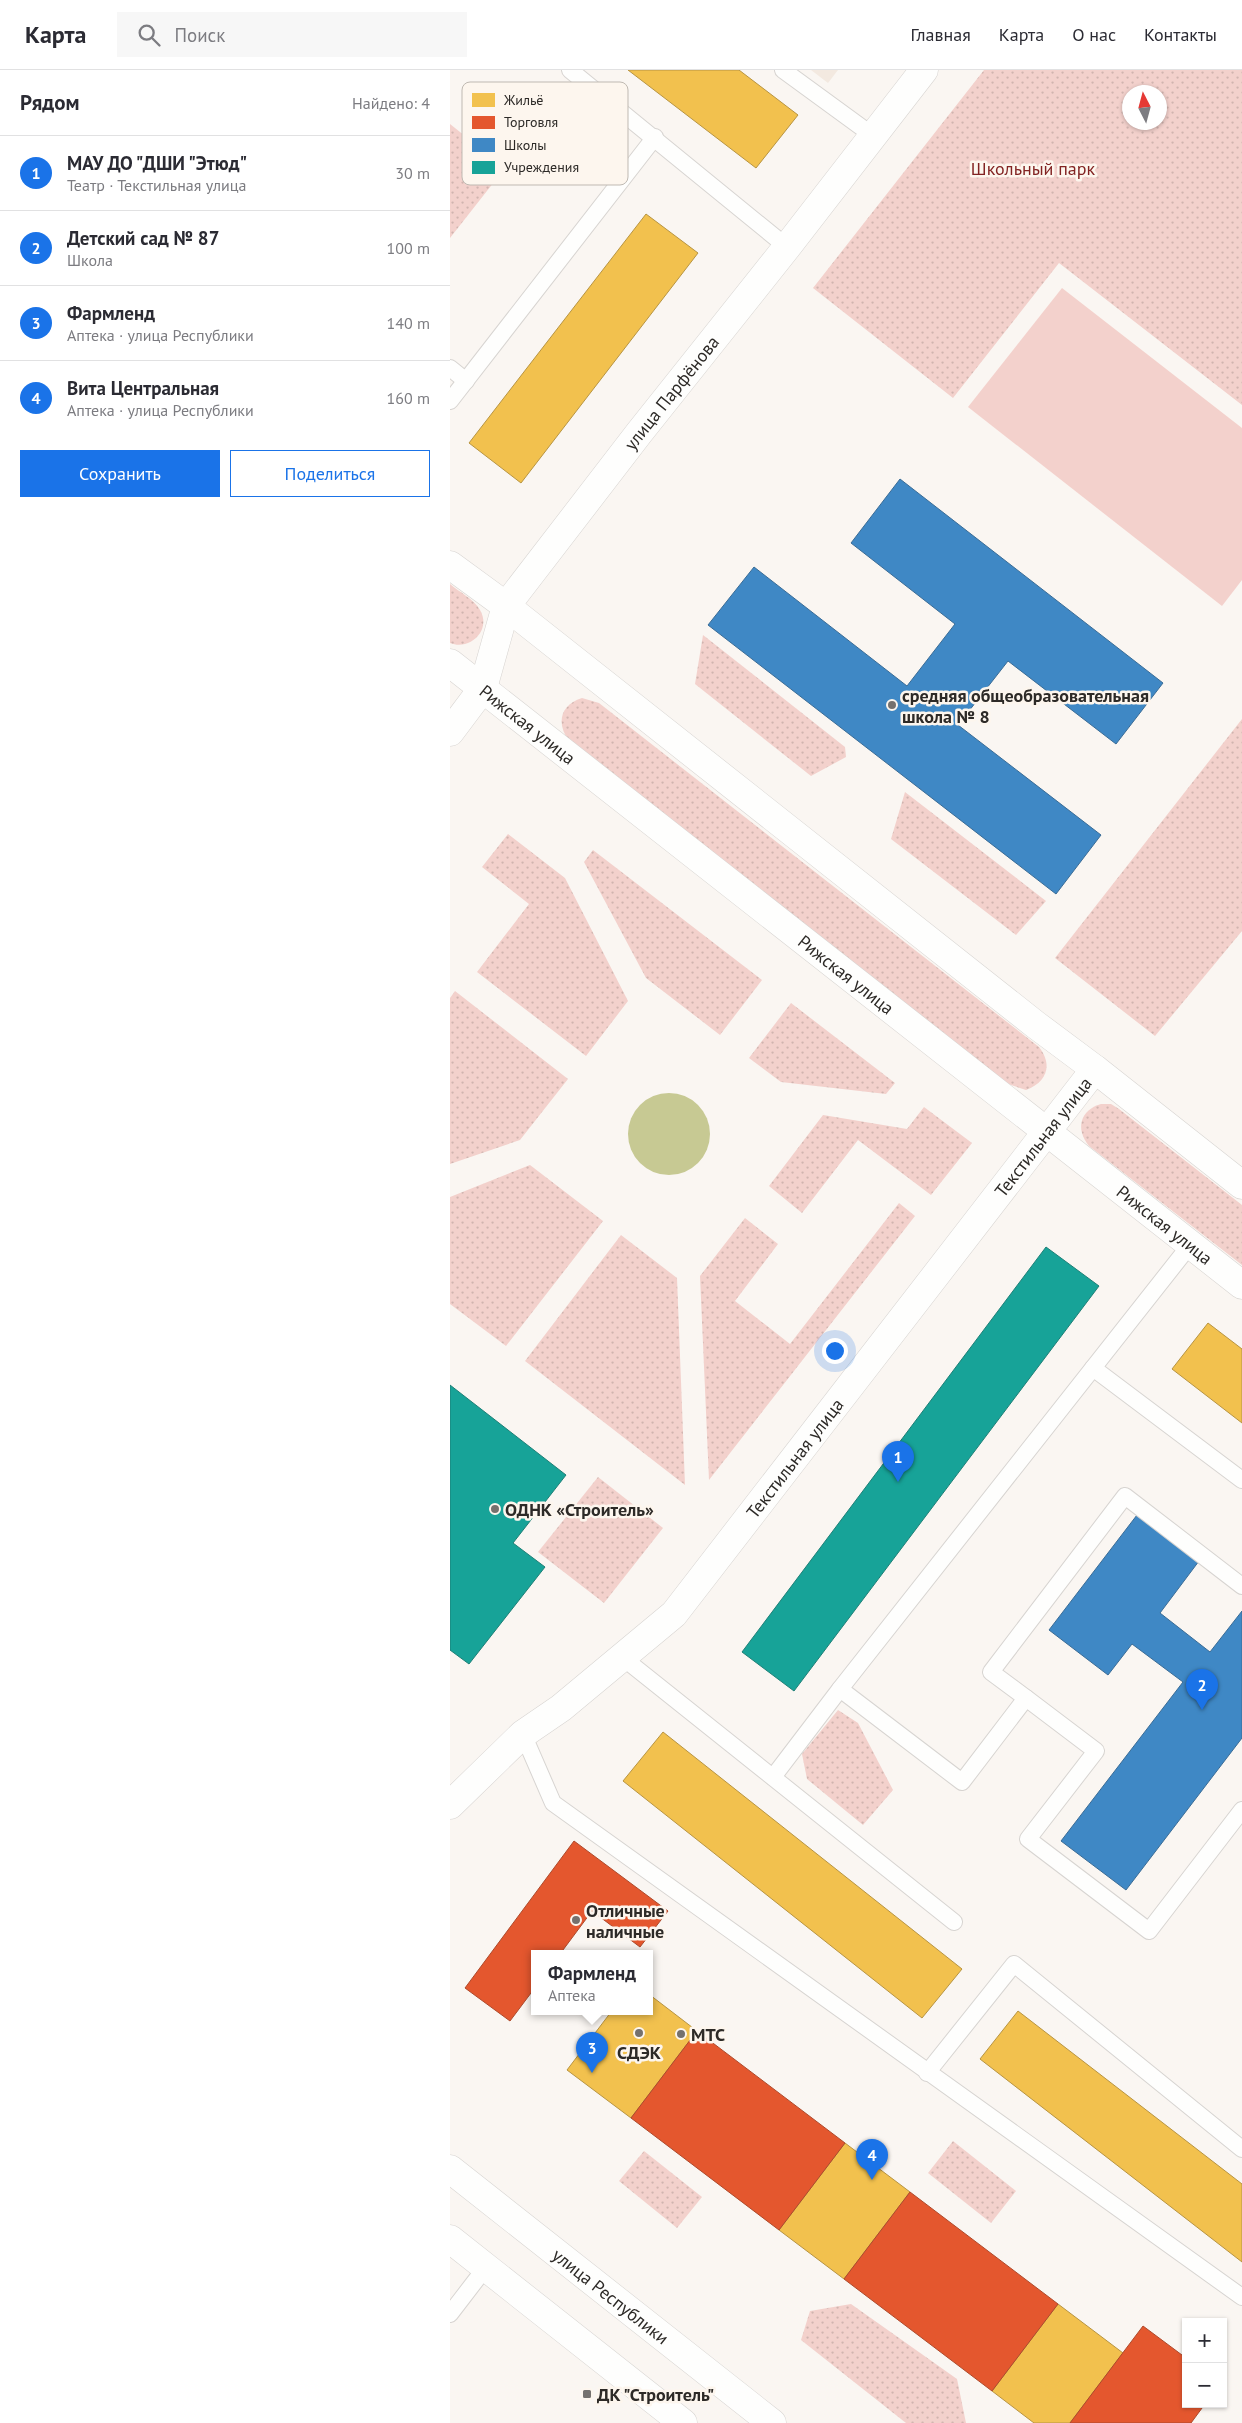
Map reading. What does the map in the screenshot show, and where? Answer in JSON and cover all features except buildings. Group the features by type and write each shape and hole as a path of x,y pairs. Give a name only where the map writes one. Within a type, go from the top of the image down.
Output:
{"street":[{"name":"улица Парфёнова","path":"450,732 483,688 506,606 639,433 787,247 924,70"},
{"path":"450,565 506,606 1020,1013 1095,1069 1242,1185"},
{"name":"Рижская улица","path":"450,663 1242,1285"},
{"name":"Текстильная улица","path":"450,1805 523,1734 561,1708 674,1614 1095,1069"},
{"name":"улица Республики","path":"450,2169 772,2423"},
{"path":"450,2239 683,2423"}],"lane":[{"path":"570,70 585,82"},
{"path":"783,70 872,135"},
{"path":"628,116 787,247"},
{"path":"628,172 655,137"},
{"path":"450,401 618,185"},
{"path":"450,368 466,380"},
{"path":"773,1778 840,1689 1190,1245"},
{"path":"1093,1368 1242,1480"},
{"path":"1242,1586 1124,1496 991,1672 1096,1751 1028,1840 1149,1931 1242,1810"},
{"path":"622,1657 954,1922"},
{"path":"840,1689 962,1782 1026,1698"},
{"path":"523,1734 553,1803 927,2073 1242,2297"},
{"path":"927,2073 1014,1964 1242,2149"},
{"path":"450,2314 486,2267"}],"shaded area":[{"path":"811,70 838,70 828,83"},
{"path":"669,1093 685,1096 698,1105 707,1118 710,1134 707,1150 698,1163 685,1172 669,1175 653,1172 640,1163 631,1150 628,1134 631,1118 640,1105 653,1096"}],"green space":[{"name":"Школьный парк","path":"984,70 1242,70 1242,405 1059,263 953,398 813,288"},
{"path":"450,124 462,134 462,185 492,185 450,238"},
{"path":"1062,288 1242,428 1242,580 1222,606 968,407"},
{"path":"450,584 474,602 483,617 483,625 477,637 465,644 450,643"},
{"path":"703,635 845,747 846,757 811,776 695,684"},
{"path":"582,698 599,703 1039,1047 1047,1066 1043,1078 1033,1087 1026,1090 1008,1084 569,741 562,728 562,715 569,705"},
{"path":"1242,719 1242,931 1155,1036 1055,958"},
{"path":"905,792 1046,901 1016,935 891,839"},
{"path":"508,834 565,878 628,1001 586,1056 477,972 529,904 482,867"},
{"path":"593,850 762,980 720,1035 646,978 584,862"},
{"path":"455,991 568,1079 520,1140 450,1164 450,998"},
{"path":"791,1003 895,1083 886,1094 781,1082 749,1058"},
{"path":"1101,1104 1111,1104 1119,1109 1242,1205 1242,1265 1089,1146 1082,1133 1082,1121 1088,1111"},
{"path":"924,1107 972,1143 931,1195 858,1140 802,1213 769,1186 823,1115 907,1129"},
{"path":"530,1165 603,1221 506,1346 450,1304 450,1197"},
{"path":"899,1203 915,1216 709,1480 700,1276 745,1218 778,1244 735,1301 790,1344"},
{"path":"621,1235 677,1278 685,1485 525,1361"},
{"path":"598,1477 663,1528 604,1603 538,1552"},
{"path":"838,1710 858,1723 893,1790 863,1825 807,1779 802,1754"},
{"path":"953,2141 1016,2191 991,2223 928,2173"},
{"path":"644,2151 702,2197 677,2228 619,2181"},
{"path":"851,2304 957,2379 966,2423 906,2423 801,2340 810,2311"}],"place":[{"name":"средняя общеобразовательная школа № 8","path":"892,705"},
{"name":"МАУ ДО \"ДШИ \"Этюд\"","path":"898,1482"},
{"name":"ОДНК «Строитель»","path":"495,1509"},
{"name":"Детский сад № 87","path":"1202,1710"},
{"name":"Отличные наличные","path":"576,1920"},
{"name":"СДЭК","path":"639,2033"},
{"name":"МТС","path":"681,2034"},
{"name":"Фармленд","path":"592,2073"},
{"name":"Вита Центральная","path":"872,2180"},
{"name":"ДК \"Строитель\"","path":"587,2394"}]}
